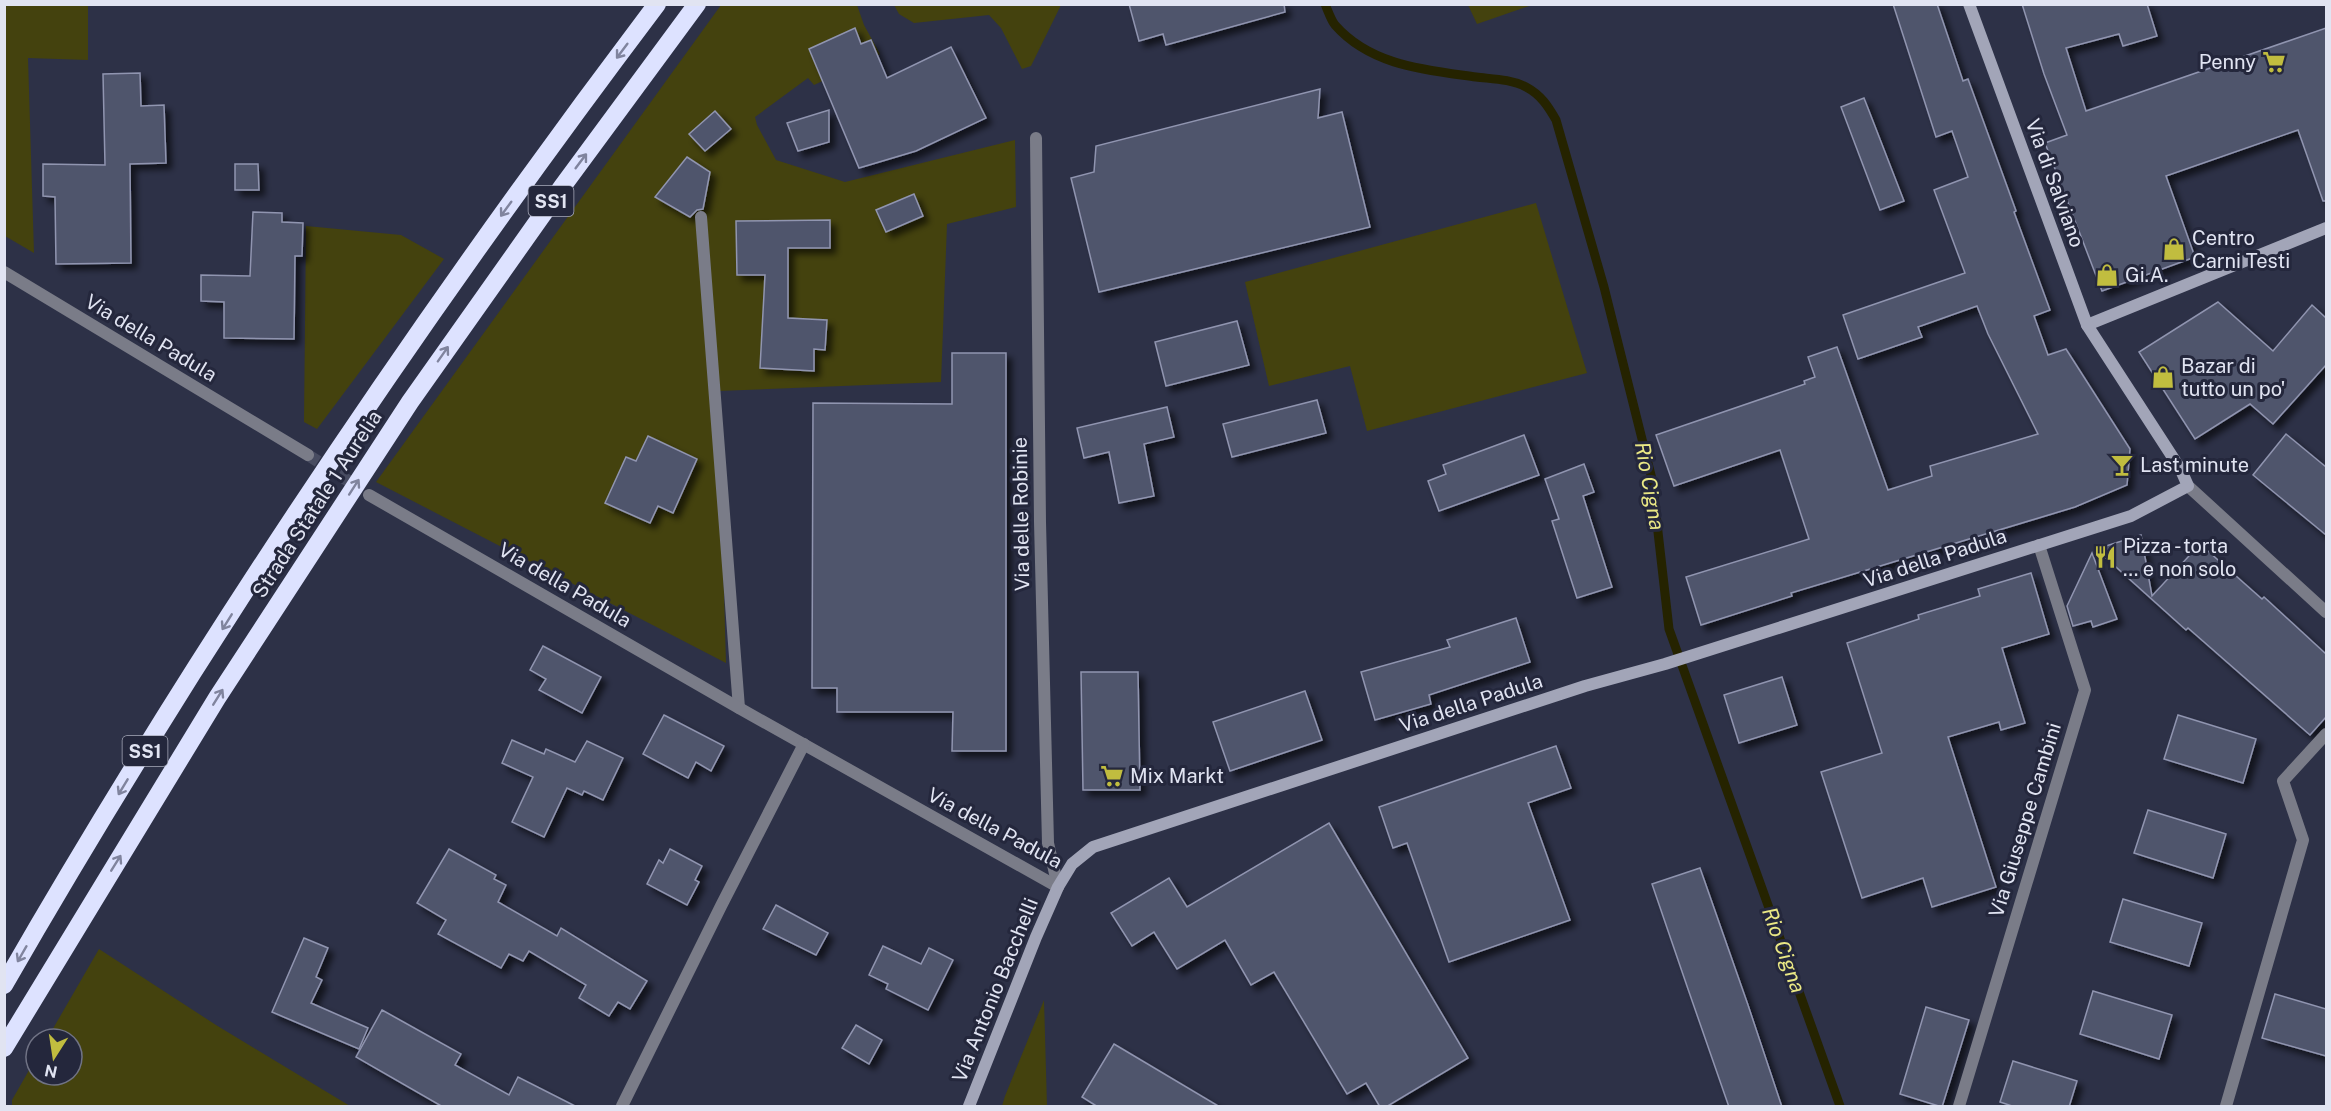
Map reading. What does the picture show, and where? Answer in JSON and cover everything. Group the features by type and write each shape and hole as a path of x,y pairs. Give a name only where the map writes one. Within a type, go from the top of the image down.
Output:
{"highway":[{"name":"Strada Statale 1 Aurelia","path":"4,985 143,755 292,519 426,319 657,4"},
{"name":"Strada Statale 1 Aurelia","path":"4,1048 217,698 410,402 562,187 698,4"}],"street":[{"name":"Via di Salviano","path":"1969,4 2087,325 2181,470 2188,486 2326,612"},
{"name":"Via delle Robinie","path":"1036,138 1040,522 1047,819 1048,843 1058,887"},
{"path":"701,217 739,708"},
{"path":"2087,325 2326,228"},
{"name":"Via della Padula","path":"4,272 308,455"},
{"name":"Via della Padula","path":"369,495 739,708 1058,887 1072,864 1094,846 1585,686 1665,664 2131,516 2188,486"},
{"name":"Via Giuseppe Cambini","path":"1959,1107 2085,690 2039,545"},
{"path":"2226,1107 2303,840 2283,781 2326,734"},
{"path":"622,1107 804,744"},
{"name":"Via Antonio Bacchelli","path":"969,1107 1058,887"}],"shaded area":[{"path":"5,4 88,5 88,60 28,58 34,253 5,236"},
{"path":"721,5 857,5 864,25 880,54 814,85 808,78 755,117 776,160 845,182 1015,140 1016,207 947,224 941,382 718,391 726,663 376,482"},
{"path":"894,5 1061,5 1031,66 1022,69 1001,28 989,15 914,23 899,14"},
{"path":"1468,5 1532,5 1477,24"},
{"path":"1536,203 1587,373 1367,431 1350,366 1269,386 1245,282"},
{"path":"306,226 401,235 444,259 317,429 304,422"},
{"path":"99,949 216,1025 350,1106 12,1106 12,1100 24,1079 24,1087 84,1087 84,1027 54,1027"},
{"path":"1044,1000 1047,1106 1002,1106 1005,1096"}],"building":[{"path":"1129,4 1284,4 1285,12 1166,45 1163,34 1139,41"},
{"path":"1893,4 1937,4 1963,81 1968,79 2050,310 2034,316 2048,355 2066,349 2130,449 2127,485 2075,507 1791,593 1792,596 1701,625 1686,577 1809,539 1780,450 1674,486 1656,435 1805,384 1804,381 1815,377 1808,357 1837,347 1888,490 1932,476 1930,466 2038,434 1988,334 1977,306 1918,327 1922,337 1858,359 1843,315 1965,273 1934,190 1968,177 1952,131 1936,137"},
{"path":"2022,4 2147,4 2157,36 2123,46 2119,34 2066,48 2086,111 2326,28 2326,201 2323,201 2298,130 2166,176 2195,257 2102,291 2045,143 2067,135 2044,74"},
{"path":"855,28 861,44 871,40 887,78 951,47 986,118 916,151 859,168 809,49"},
{"path":"140,73 141,106 164,105 166,163 130,164 131,263 56,264 55,197 43,196 43,164 105,165 103,74"},
{"path":"1320,89 1318,118 1342,112 1370,227 1099,292 1071,178 1094,172 1096,146"},
{"path":"1864,98 1904,201 1880,210 1841,107"},
{"path":"829,110 829,142 798,151 787,123"},
{"path":"715,111 731,129 705,151 689,134"},
{"path":"687,157 710,172 703,209 697,210 690,217 655,197"},
{"path":"235,164 258,164 259,190 235,190"},
{"path":"914,194 923,216 886,232 876,210"},
{"path":"253,212 282,213 282,222 303,223 302,256 295,256 294,339 224,338 224,302 201,301 201,275 250,276"},
{"path":"830,220 830,248 788,248 788,318 827,320 825,350 814,349 814,371 760,368 765,275 737,275 736,221"},
{"path":"2218,302 2273,351 2312,305 2326,318 2326,365 2273,424 2250,404 2195,439 2139,352"},
{"path":"1237,321 1249,365 1166,386 1155,342"},
{"path":"952,353 1006,353 1006,751 952,751 953,712 837,712 837,688 812,688 813,403 952,404"},
{"path":"1317,400 1326,433 1232,457 1223,424"},
{"path":"1167,407 1174,437 1144,444 1154,496 1119,503 1109,452 1084,458 1077,428"},
{"path":"2286,434 2326,467 2326,535 2253,475"},
{"path":"1524,435 1539,475 1439,511 1428,481 1446,474 1443,465"},
{"path":"648,436 697,459 673,513 658,506 650,523 605,503 626,457 636,461"},
{"path":"1584,464 1594,492 1583,496 1612,587 1577,598 1552,521 1559,519 1545,479"},
{"path":"2141,535 2152,596 2200,544 2262,599 2264,597 2326,654 2326,717 2310,735 2188,628 2186,630 2096,549"},
{"path":"2092,553 2117,619 2093,627 2091,621 2073,626 2067,606"},
{"path":"2031,573 2049,634 2002,648 2025,723 2001,730 1999,722 1948,737 1996,887 1932,907 1923,878 1862,898 1821,772 1882,753 1847,643 1919,619 1918,615 1980,596 1978,589"},
{"path":"1516,618 1530,662 1429,695 1431,704 1375,720 1361,672 1450,647 1447,640"},
{"path":"543,646 601,677 582,713 539,690 546,679 530,670"},
{"path":"1081,672 1138,672 1140,790 1083,790"},
{"path":"1782,677 1797,725 1739,743 1724,695"},
{"path":"1305,691 1322,740 1230,771 1213,722"},
{"path":"664,715 724,746 711,771 696,762 688,778 643,754"},
{"path":"2178,715 2256,739 2243,783 2164,759"},
{"path":"512,740 544,754 546,749 575,762 587,741 623,758 603,800 584,791 582,795 567,788 544,837 512,822 533,777 502,763"},
{"path":"1556,746 1571,788 1528,803 1570,920 1449,962 1407,843 1393,848 1379,807"},
{"path":"2148,810 2226,834 2213,878 2134,853"},
{"path":"1329,823 1468,1058 1386,1107 1380,1107 1366,1083 1347,1094 1274,972 1251,985 1225,940 1177,969 1154,932 1132,946 1111,913 1169,878 1187,907"},
{"path":"449,849 496,875 494,879 506,885 498,902 557,936 561,928 647,981 630,1009 618,1002 609,1016 579,998 586,985 529,951 523,961 509,954 501,968 438,934 446,920 417,903"},
{"path":"670,849 702,866 695,880 699,882 687,905 647,884 659,860 663,863"},
{"path":"1700,868 1782,1107 1729,1107 1688,989 1652,884"},
{"path":"2123,899 2202,923 2189,966 2110,942"},
{"path":"776,905 828,933 816,955 763,929"},
{"path":"304,938 328,948 316,977 322,980 311,1003 368,1028 359,1049 272,1012"},
{"path":"883,946 921,964 929,948 953,960 928,1010 886,989 888,984 869,975"},
{"path":"2093,991 2172,1015 2159,1059 2080,1034"},
{"path":"2275,994 2326,1009 2326,1056 2262,1038"},
{"path":"1926,1007 1969,1020 1942,1107 1900,1094"},
{"path":"382,1010 461,1054 455,1065 509,1095 518,1077 577,1107 443,1107 356,1057"},
{"path":"856,1025 882,1040 869,1064 842,1048"},
{"path":"1114,1044 1220,1107 1098,1107 1082,1097"},
{"path":"2013,1061 2077,1081 2069,1107 2015,1107 2000,1102"}],"waterway":[{"name":"Rio Cigna","path":"1325,4 1335,25 1349,39 1382,58 1419,68 1520,84 1540,97 1556,120 1604,287 1652,479 1669,629 1840,1106"}],"tunnel":[{"path":"308,455 361,489"}],"place":[{"name":"Penny","path":"2274,62"},
{"name":"Centro Carni Testi","path":"2174,249"},
{"name":"Gi.A.","path":"2107,275"},
{"name":"Bazar di tutto un po'","path":"2163,377"},
{"name":"Last minute","path":"2122,465"},
{"name":"Pizza - torta … e non solo","path":"2105,557"},
{"name":"Mix Markt","path":"1112,776"}]}
